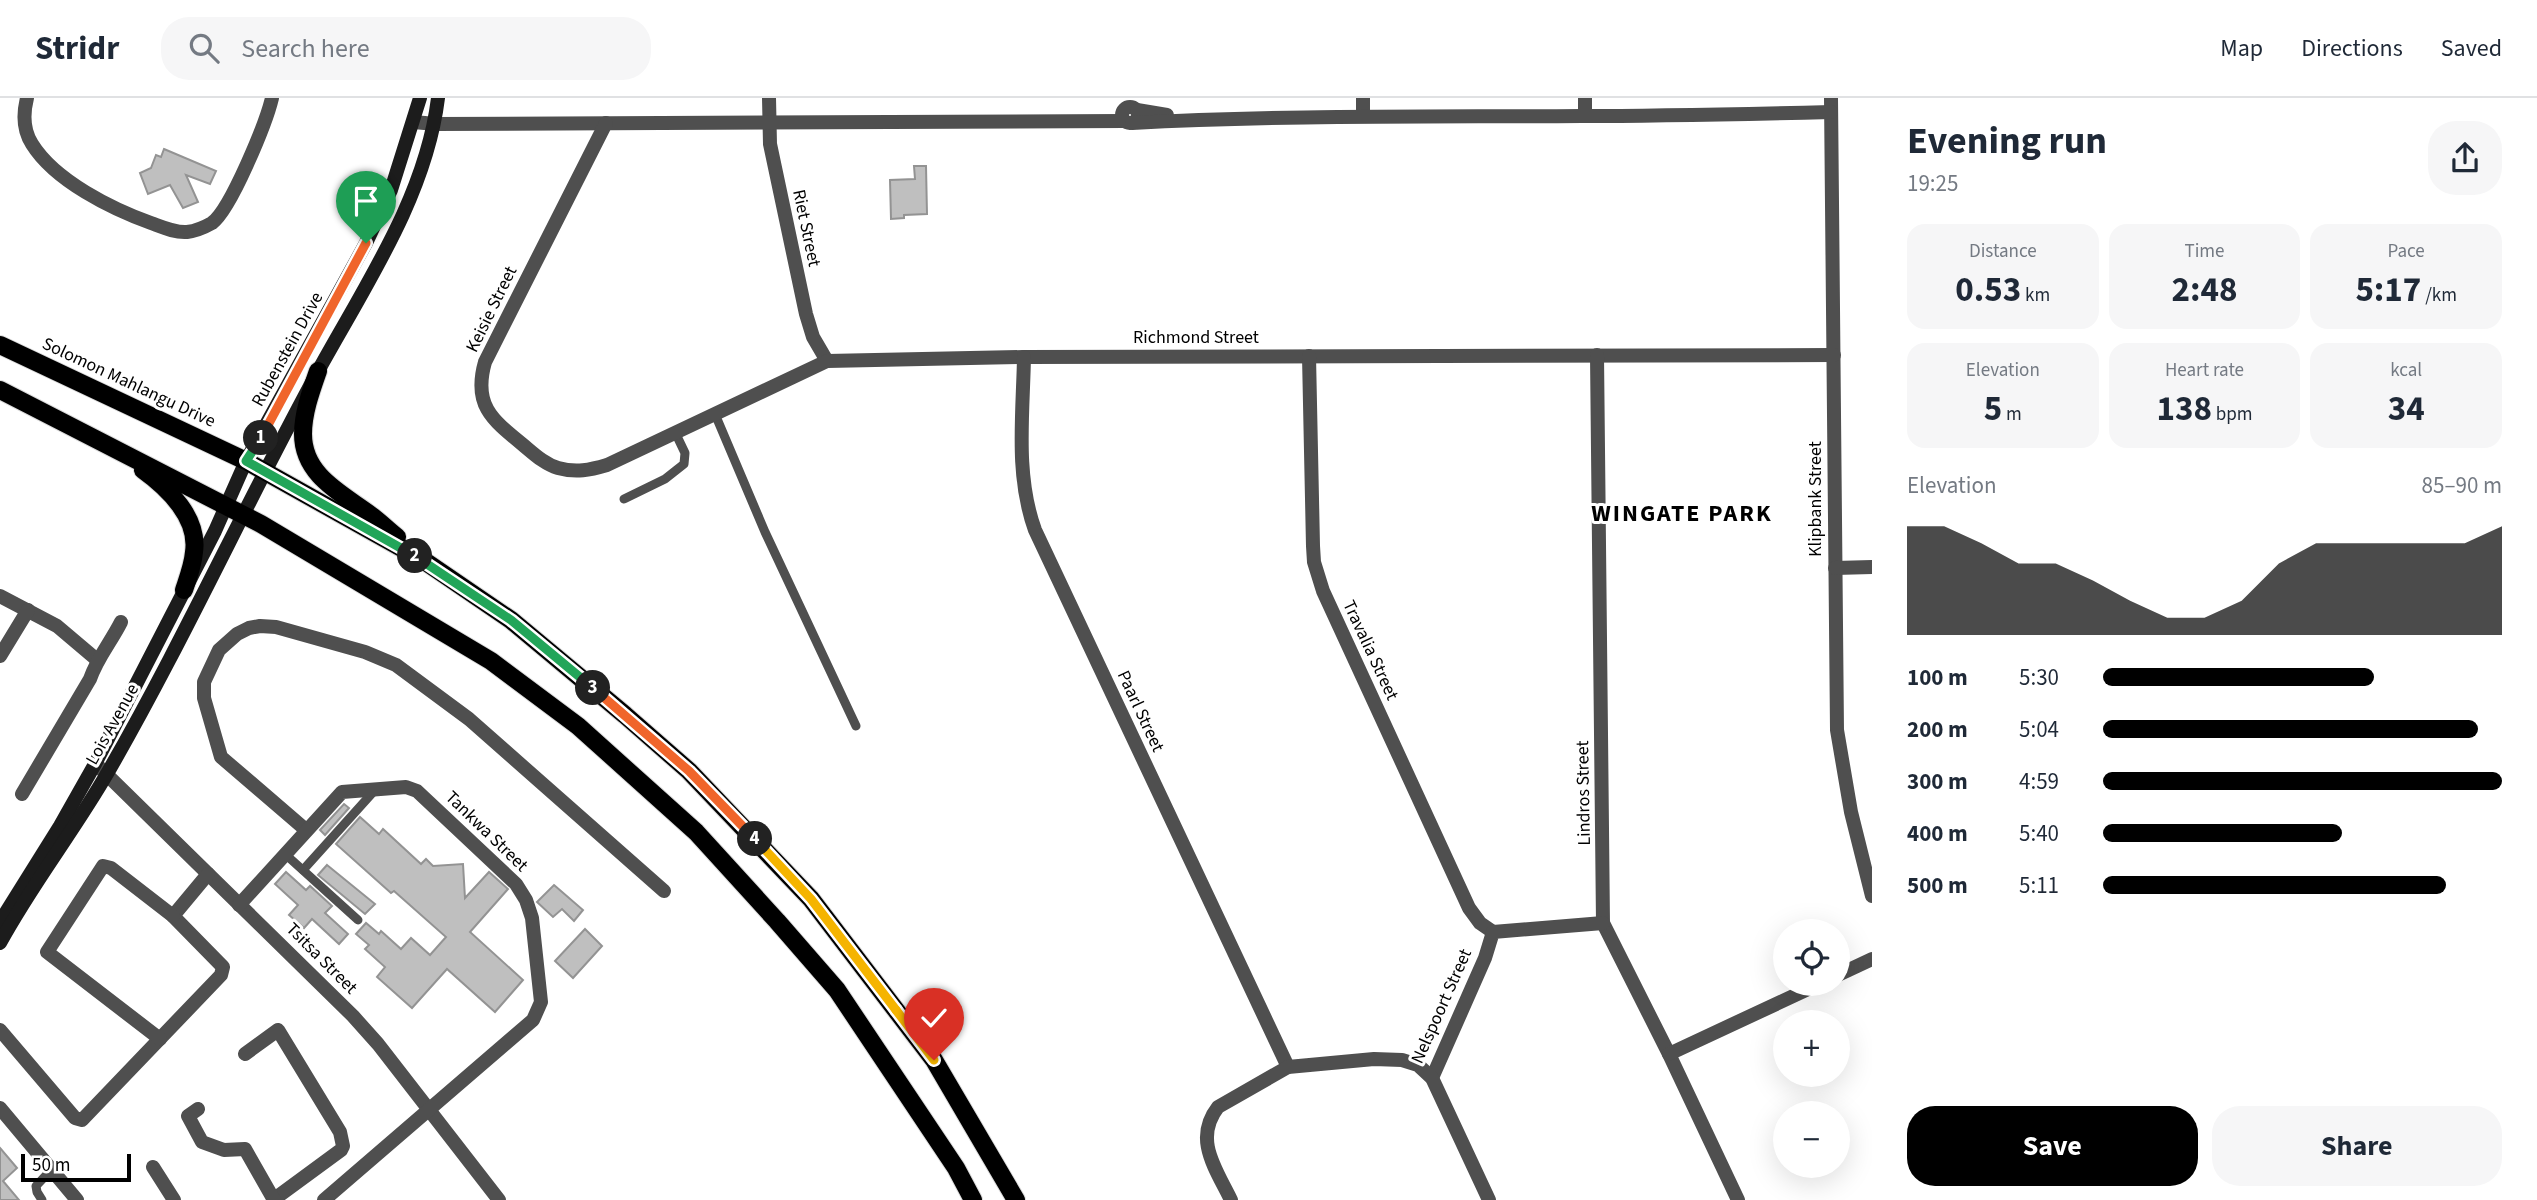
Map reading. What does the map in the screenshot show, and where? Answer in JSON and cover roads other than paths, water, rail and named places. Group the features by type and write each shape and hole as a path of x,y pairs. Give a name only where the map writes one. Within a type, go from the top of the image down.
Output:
{"main road":[{"name":"Solomon Mahlangu Drive","path":"0,345 246,461 423,560 511,620 625,715 689,771 811,899 934,1060 1016,1200"},
{"path":"318,372 307,403 303,434 306,459 322,480 372,516 423,560"},
{"path":"0,390 226,505 491,661 578,726 696,832 778,920 837,990 956,1168 973,1200"},
{"path":"101,440 150,475 176,499 185,513 191,526 195,550 184,590"}],"street":[{"path":"27,98 24,122 32,145 43,158 93,199 117,211 184,232 212,223 221,212 250,158 272,98"},
{"name":"Rubenstein Drive","path":"226,505 246,461 366,243 391,190 420,98"},
{"path":"264,471 394,230 422,168 435,124 438,98"},
{"name":"Riet Street","path":"769,98 771,144 806,314 813,337 827,362"},
{"path":"1363,98 1363,116"},
{"path":"1585,98 1585,116"},
{"path":"414,122 1086,122 1129,110 1225,118 1585,116 1831,105"},
{"name":"Klipbank Street","path":"1831,105 1837,730 1851,811 1872,896"},
{"name":"Keisie Street","path":"583,471 556,468 542,461 505,430 489,415 484,404 481,377 485,362 606,123"},
{"name":"Lindros Street","path":"1597,355 1604,923 1738,1200"},
{"name":"Richmond Street","path":"583,471 607,465 827,362 1024,357 1834,355"},
{"name":"Travalia Street","path":"1309,356 1313,546 1317,573 1469,908 1480,923 1493,932"},
{"name":"Paarl Street","path":"1024,357 1023,474 1028,510 1035,530 1288,1067"},
{"name":"Lois Avenue","path":"4,918 107,773 193,616 264,471"},
{"name":"Lois Avenue","path":"0,943 4,918 95,764 226,505"},
{"path":"1835,568 1872,567"},
{"path":"0,596 57,626 96,659"},
{"path":"0,656 28,610"},
{"path":"22,794 90,679 96,659 109,645 121,622"},
{"path":"306,830 221,757 211,725 204,698 204,682 219,650 237,634 249,628 276,627 365,652 396,665 469,719 664,891"},
{"name":"Tsitsa Street","path":"95,764 354,1016 499,1200"},
{"name":"Tankwa Street","path":"239,905 342,792 406,788 417,790 516,884 526,900 532,918 541,1002 533,1020 324,1200"},
{"path":"0,1030 78,1121 82,1120 160,1040 221,975 223,967 173,916 111,868 103,866 47,952 160,1040"},
{"path":"173,916 208,874"},
{"path":"1493,932 1604,923"},
{"name":"Nelspoort Street","path":"1231,1200 1208,1150 1205,1135 1211,1115 1217,1107 1288,1067 1374,1059 1402,1060 1418,1065 1432,1078 1485,958 1493,932"},
{"path":"1850,969 1872,959"},
{"path":"1669,1054 1793,996"},
{"path":"198,1109 188,1116 202,1142 224,1150 245,1149 274,1200 341,1150 340,1132 278,1030 245,1054"},
{"path":"1432,1078 1489,1200"},
{"path":"1,1112 77,1200"},
{"path":"153,1167 174,1200"}],"lane":[{"path":"715,414 765,532 856,726"},
{"path":"624,499 665,479 684,464 685,453 675,432"},
{"path":"303,870 375,790"},
{"path":"285,854 358,920"},
{"path":"42,1200 36,1186 51,1170"}],"district":[{"name":"WINGATE PARK","path":"1682,513"}]}
